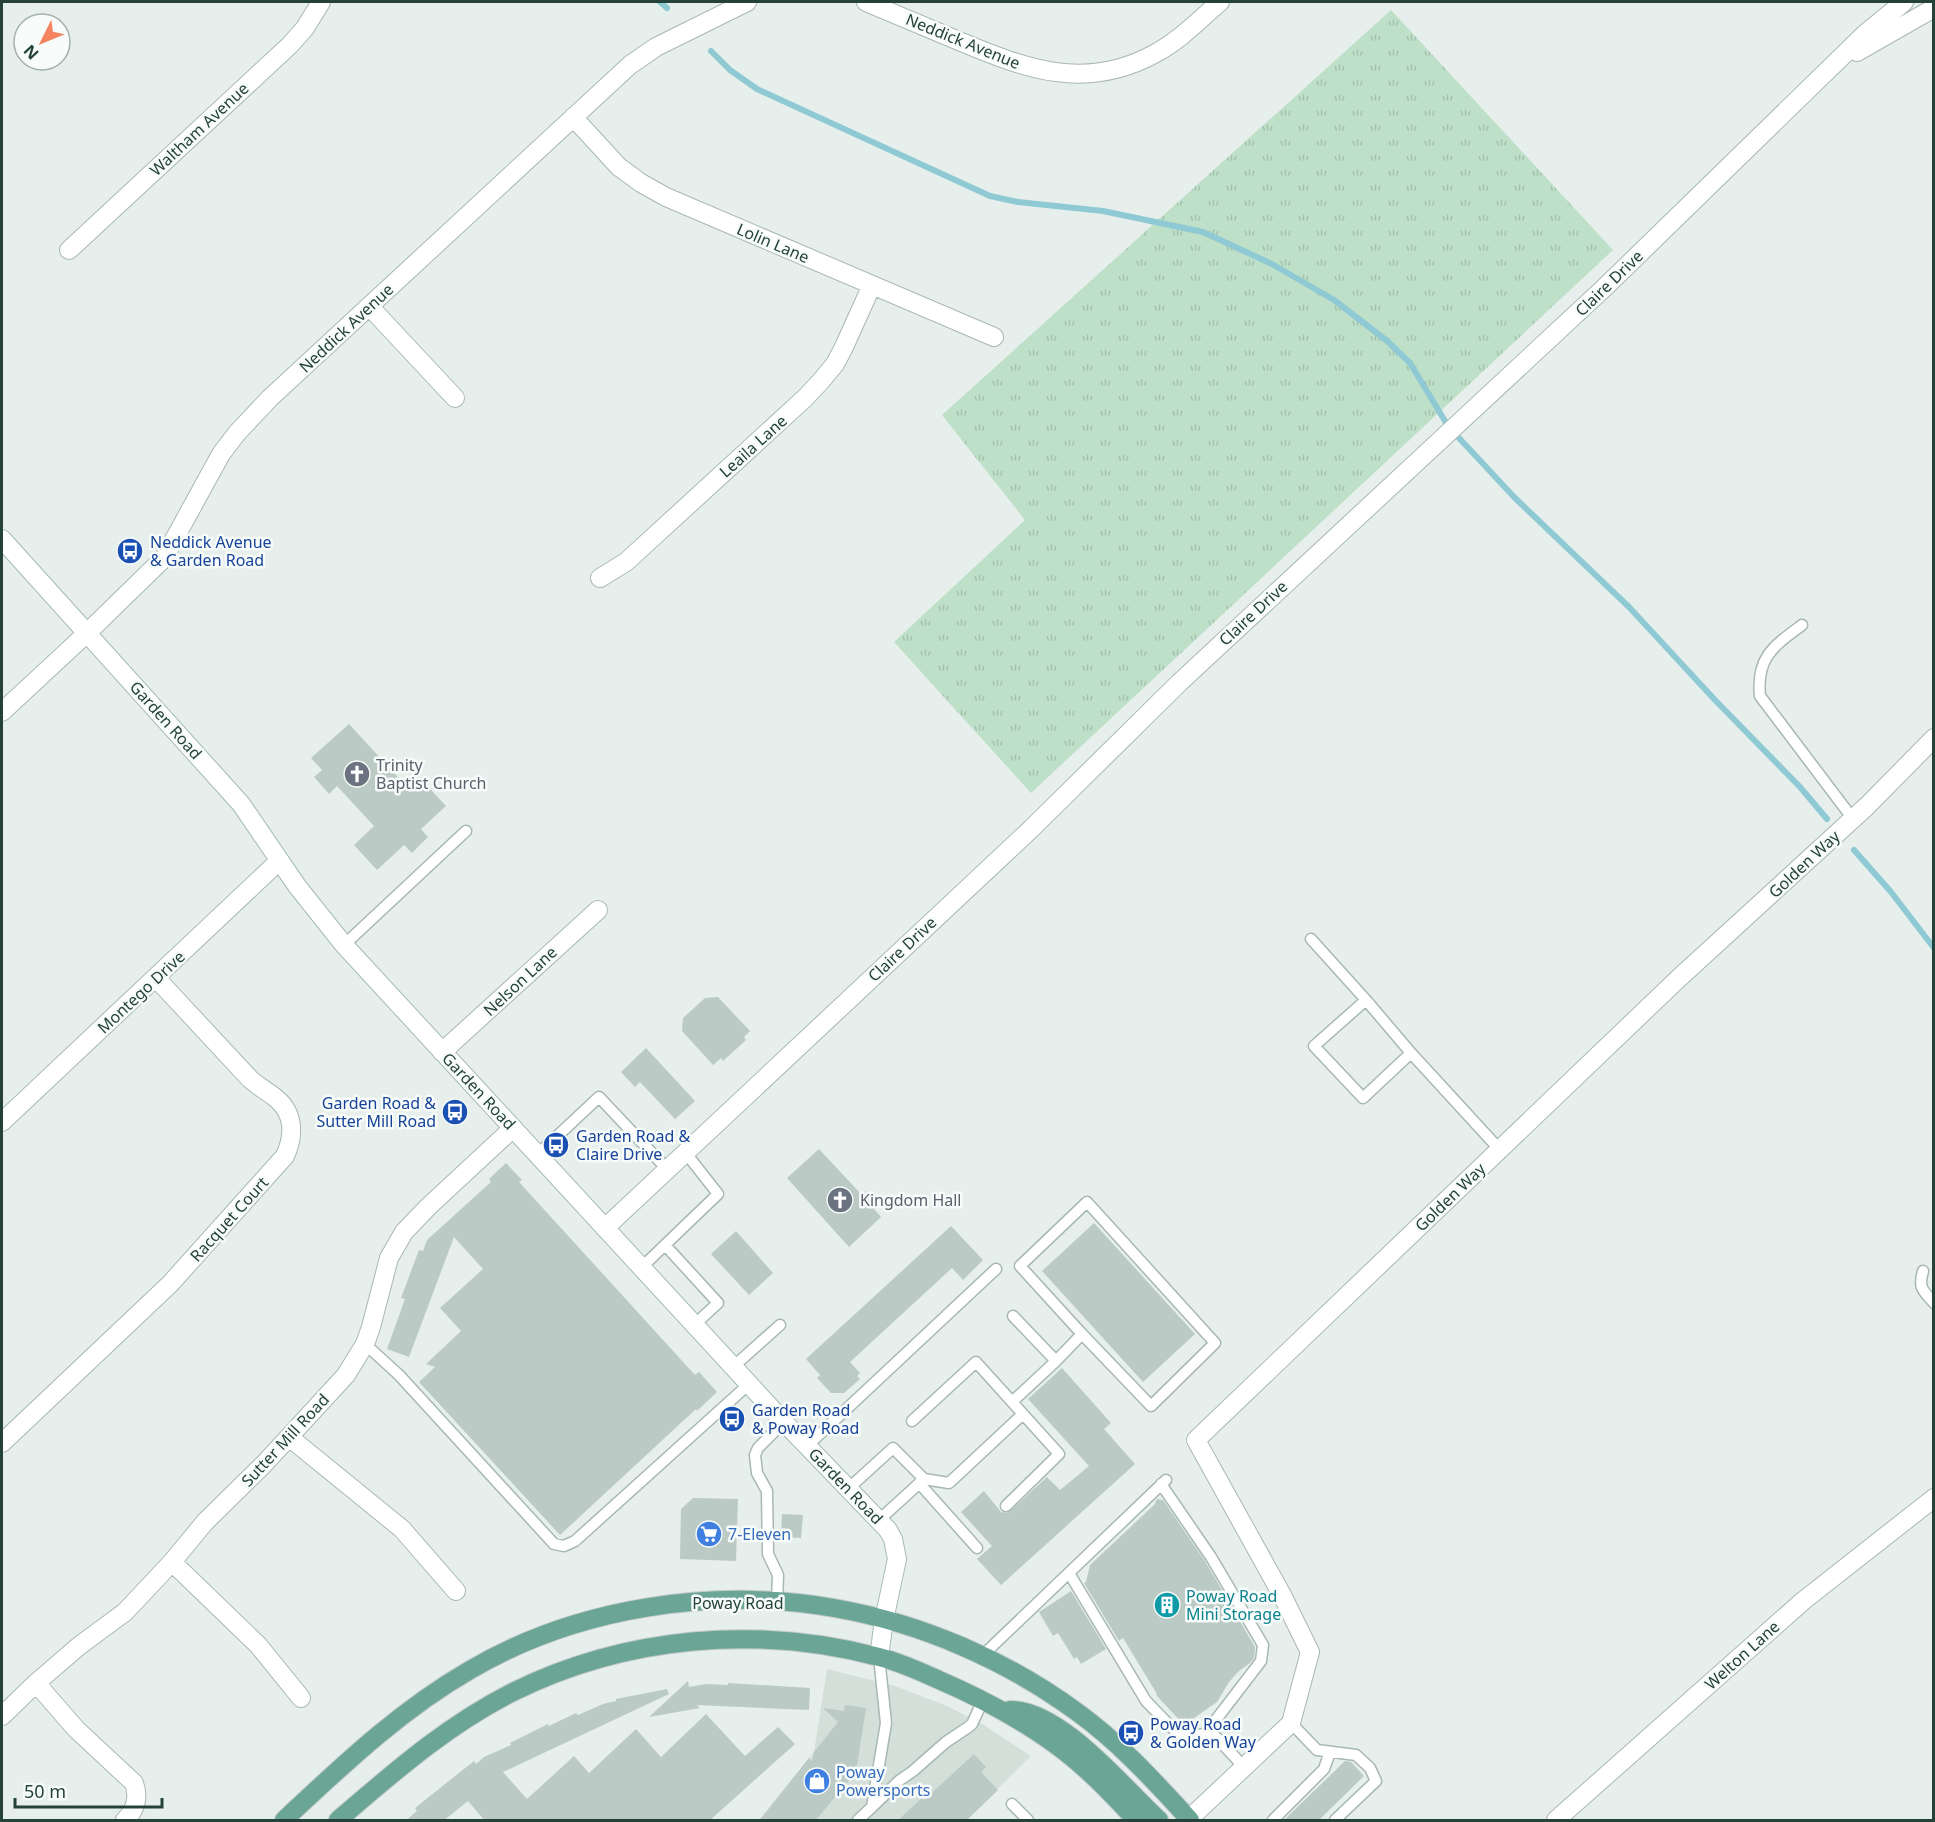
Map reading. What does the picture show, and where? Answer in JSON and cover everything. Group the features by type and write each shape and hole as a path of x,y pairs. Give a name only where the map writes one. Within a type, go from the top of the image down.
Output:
{"main road":[{"name":"Poway Road","path":"284,1821 401,1715 435,1690 472,1668 516,1647 592,1620 655,1607 724,1600 777,1602 834,1608 924,1631 982,1656 1039,1687 1099,1729 1138,1765 1189,1820"},
{"path":"338,1821 419,1752 466,1719 512,1692 570,1668 627,1651 660,1645 726,1639 795,1642 879,1656 914,1669 1003,1710 1041,1734 1066,1752 1136,1821"},
{"path":"1003,1710 1020,1710 1037,1715 1053,1725 1097,1759 1159,1821"}],"street":[{"name":"Waltham Avenue","path":"69,250 290,45 305,28 321,2"},
{"name":"Neddick Avenue","path":"2,712 164,558 221,454 270,398 630,65 656,47 747,2"},
{"name":"Neddick Avenue","path":"866,2 1009,62 1049,72 1070,74 1118,69 1155,54 1173,42 1220,2"},
{"name":"Claire Drive","path":"605,1228 1031,829 1179,683 1604,289 1866,33 1904,2"},
{"path":"1832,66 1934,8"},
{"name":"Lolin Lane","path":"573,117 619,167 666,197 994,337"},
{"name":"Leaila Lane","path":"600,578 626,562 806,398 835,364 872,285"},
{"path":"369,306 455,398"},
{"name":"Garden Road","path":"2,539 241,804 297,886 344,945 784,1422 879,1520 893,1539 897,1559 879,1656"},
{"name":"Golden Way","path":"1291,1723 1310,1652 1282,1595 1196,1440 1679,978 1853,819 1934,738"},
{"name":"Montego Drive","path":"2,1122 279,861"},
{"name":"Nelson Lane","path":"442,1052 598,910"},
{"name":"Racquet Court","path":"2,1443 170,1284 285,1156 291,1143 292,1126 287,1110 250,1079 156,978"},
{"name":"Sutter Mill Road","path":"2,1716 79,1646 125,1612 172,1562 205,1522 346,1375 365,1344 389,1258 404,1232 513,1128"},
{"path":"289,1437 402,1529 456,1590"},
{"name":"Welton Lane","path":"1556,1821 1803,1600 1934,1498"},
{"path":"172,1562 258,1645 301,1698"},
{"path":"36,1683 76,1729 134,1783 137,1792 135,1804 124,1821"},
{"path":"1189,1820 1291,1723"}],"lane":[{"path":"1802,625 1778,643 1762,664 1758,679 1760,696 1853,819"},
{"path":"344,945 466,831"},
{"path":"1311,939 1500,1150"},
{"path":"1366,1000 1314,1046 1363,1098 1411,1053"},
{"path":"537,1155 600,1097 667,1169"},
{"path":"642,1268 718,1194 685,1152"},
{"path":"1087,1202 1215,1343 1151,1406 1082,1334 1020,1266 1087,1202"},
{"path":"665,1245 718,1303 694,1325"},
{"path":"807,1446 996,1269"},
{"path":"1923,1271 1920,1284 1922,1290 1934,1304"},
{"path":"1013,1316 1056,1361"},
{"path":"733,1367 780,1325"},
{"path":"1011,1401 1082,1334"},
{"path":"365,1344 399,1375 554,1544 564,1546 575,1541 749,1384"},
{"path":"912,1421 976,1362 1059,1454 1006,1506"},
{"path":"879,1520 921,1481 949,1483 1023,1414"},
{"path":"777,1602 778,1575 768,1554 767,1491 757,1473 755,1455 758,1448 784,1422"},
{"path":"849,1488 893,1448 976,1548"},
{"path":"982,1656 1164,1482 1263,1645 1261,1661 1205,1734"},
{"path":"1069,1573 1146,1701 1177,1732 1187,1736 1205,1734 1216,1737 1244,1767"},
{"path":"872,1807 886,1724 879,1656"},
{"path":"858,1821 900,1780 972,1724 983,1700"},
{"path":"1291,1723 1317,1750 1356,1755 1370,1768 1376,1781 1335,1821"},
{"path":"1273,1821 1324,1769 1330,1752"},
{"path":"1012,1804 1028,1821"}],"shaded area":[{"path":"827,1669 895,1686 947,1706 979,1722 1031,1756 966,1820 759,1820 814,1752"}],"green space":[{"path":"1391,10 1613,250 1031,793 894,642 1025,520 942,415"}],"building":[{"path":"349,724 408,788 419,777 446,806 421,829 428,837 412,853 404,845 377,870 354,845 374,826 337,786 329,794 314,777 322,770 311,758"},
{"path":"718,997 750,1031 744,1037 746,1040 723,1061 721,1058 713,1065 682,1031 683,1018 705,998"},
{"path":"646,1048 695,1101 675,1119 640,1082 635,1087 621,1072"},
{"name":"Kingdom Hall","path":"819,1149 862,1195 866,1191 878,1205 874,1209 881,1217 849,1247 787,1178"},
{"path":"506,1163 522,1180 519,1182 695,1375 699,1372 717,1392 560,1535 419,1382 435,1367 426,1364 461,1331 440,1308 483,1269 454,1237 409,1357 387,1349 405,1299 401,1298 419,1250 423,1251 427,1240 491,1182 489,1179"},
{"path":"1094,1223 1195,1334 1143,1382 1042,1271"},
{"path":"951,1226 983,1260 963,1280 952,1268 850,1362 860,1373 857,1376 860,1379 844,1393 831,1393 817,1378 820,1375 806,1359"},
{"path":"736,1231 773,1273 749,1295 711,1254"},
{"path":"1062,1368 1111,1423 1104,1429 1135,1464 1001,1585 977,1559 992,1546 961,1512 984,1491 1001,1512 1008,1513 1047,1477 1060,1490 1089,1466 1028,1399"},
{"name":"7-Eleven","path":"693,1498 738,1499 736,1561 680,1559 681,1509"},
{"name":"Poway Road Mini Storage","path":"1157,1499 1163,1500 1205,1561 1255,1647 1254,1658 1229,1682 1217,1702 1184,1725 1156,1695 1123,1638 1119,1641 1084,1583 1090,1565 1154,1505"},
{"name":"7-Eleven","path":"782,1514 803,1515 801,1538 781,1537"},
{"path":"1071,1591 1106,1649 1081,1664 1077,1657 1074,1659 1058,1633 1053,1636 1039,1612"},
{"path":"688,1681 689,1687 706,1684 728,1685 728,1683 810,1688 809,1710 697,1705 700,1708 649,1717"},
{"path":"667,1689 669,1694 503,1772 527,1799 574,1756 589,1773 636,1729 661,1757 706,1714 745,1756 778,1727 795,1744 709,1821 485,1821 468,1801 443,1821 405,1821 417,1811 415,1808 474,1761 476,1764 484,1757 511,1745 510,1743 576,1713 578,1715 616,1701 616,1699"},
{"path":"845,1705 866,1708 856,1772 815,1821 759,1821 809,1758 812,1761 814,1752 838,1722 823,1708 844,1711"},
{"path":"974,1754 986,1767 981,1772 998,1790 966,1821 897,1821 922,1798 924,1800"},
{"path":"1345,1761 1351,1762 1364,1776 1318,1821 1283,1821"}],"waterway":[{"path":"660,2 667,8"},
{"path":"711,51 730,70 757,89 990,196 1018,202 1103,211 1203,232 1272,264 1334,300 1386,340 1410,363 1448,426"},
{"path":"1459,438 1515,498 1629,607 1800,787 1827,819"},
{"path":"1854,850 1891,892 1934,948"}],"place":[{"name":"Neddick Avenue & Garden Road","path":"130,551"},
{"name":"Trinity Baptist Church","path":"357,774"},
{"name":"Garden Road & Sutter Mill Road","path":"455,1112"},
{"name":"Garden Road & Claire Drive","path":"556,1145"},
{"name":"Kingdom Hall","path":"840,1200"},
{"name":"Garden Road & Poway Road","path":"732,1419"},
{"name":"7-Eleven","path":"709,1534"},
{"name":"Poway Road Mini Storage","path":"1167,1605"},
{"name":"Poway Road & Golden Way","path":"1131,1733"},
{"name":"Poway Powersports","path":"817,1781"}]}
